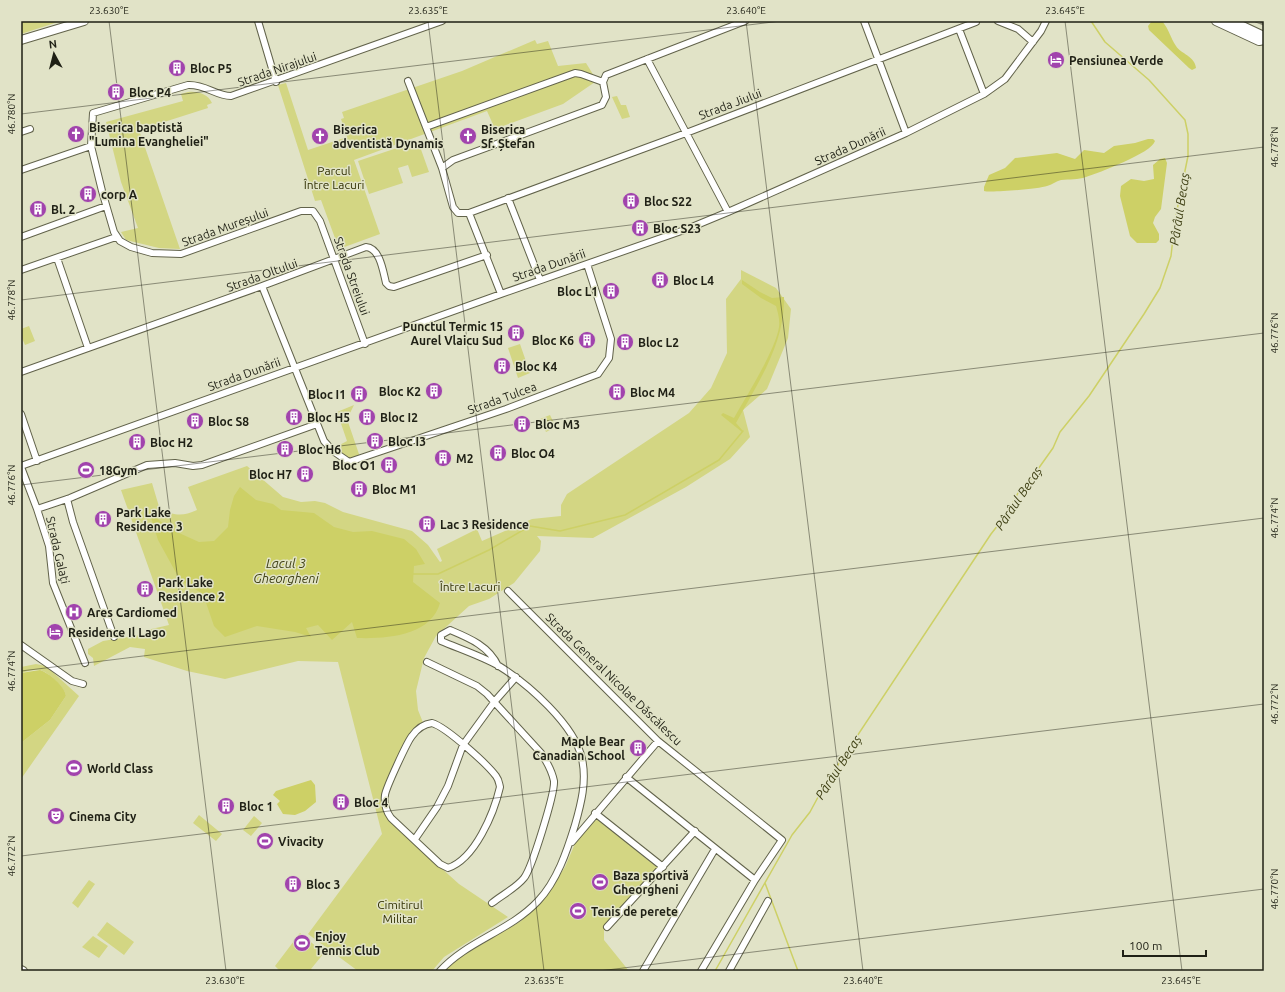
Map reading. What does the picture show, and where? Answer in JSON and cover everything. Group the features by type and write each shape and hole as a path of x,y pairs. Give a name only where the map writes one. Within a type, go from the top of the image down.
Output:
{"main road":[{"path":"21,40 84,21"},
{"path":"1216,21 1259,41 1264,40"},
{"path":"1232,21 1264,36"}],"street":[{"path":"258,21 276,82"},
{"name":"Strada Nirajului","path":"91,146 93,113 188,85 200,85 219,94 231,96 276,82 442,21"},
{"path":"442,168 453,160 602,105 606,97 603,82 606,74 745,21"},
{"path":"864,21 880,60 906,133"},
{"path":"998,21 1018,29 1033,42"},
{"name":"Strada Dunării","path":"21,467 728,212 906,133 984,94 1005,78 1033,42 1046,21"},
{"name":"Strada Jiului","path":"469,213 880,60 976,22"},
{"path":"959,29 984,94"},
{"path":"647,59 728,212"},
{"path":"426,127 575,73 603,82"},
{"path":"408,81 442,168 454,210 458,213 469,213 487,255 501,294"},
{"path":"21,132 30,129"},
{"path":"21,170 91,146 106,206 116,237 21,270"},
{"path":"508,198 540,280"},
{"path":"21,237 106,206"},
{"name":"Strada Mureșului","path":"116,237 125,244 139,250 166,255 181,254 195,251 301,211 313,211 318,216"},
{"name":"Strada Streiului","path":"318,216 365,344"},
{"name":"Strada Oltului","path":"21,372 334,260 366,247 372,247 376,251 386,283 389,286 394,287 487,255"},
{"path":"57,258 88,348"},
{"name":"Strada Tulcea","path":"262,286 317,424 329,447 345,460 354,462 506,409 598,374 609,358 612,339 587,264"},
{"path":"21,414 37,461"},
{"name":"Strada Galați","path":"37,509 68,499 147,466 175,463 193,466 202,465 317,424"},
{"name":"Strada Galați","path":"21,467 49,546 53,583 85,663"},
{"name":"Strada Galați","path":"68,499 73,522 114,638"},
{"name":"Strada General Nicolae Dăscălescu","path":"508,591 658,741 782,840 755,880"},
{"path":"440,971 450,960 519,918 538,902 557,871 569,846 584,782 583,760 578,744 542,701 516,677 498,666 441,641 442,635 450,630 475,640 494,658 498,666"},
{"path":"21,645 72,681 83,684"},
{"path":"427,662 476,686 494,701 541,753 551,771 554,789 543,827 527,872 518,884 492,903"},
{"path":"415,839 437,807 448,786 463,745 494,701 516,677"},
{"path":"432,723 463,745 488,768 499,781 498,794 484,831 474,846 454,866 448,868 440,864 415,839 387,813 387,787 412,736 424,725 432,723"},
{"path":"569,846 595,813 658,741"},
{"path":"626,777 755,880 700,971"},
{"path":"595,813 663,867"},
{"path":"607,927 695,831"},
{"path":"643,971 715,848"},
{"path":"729,971 768,901"}],"green space":[{"path":"21,21 61,21 21,34"},
{"name":"Parcul Între Lacuri","path":"535,40 537,44 548,41 558,66 586,63 594,76 595,82 563,104 495,129 487,111 354,160 380,234 339,249 321,200 315,201 278,85 286,83 308,150 347,137 341,119 344,118 342,112 462,71"},
{"path":"195,92 205,95 212,103 207,105 208,108 139,130 180,249 159,248 126,240 121,232 138,228 121,182 106,122 183,101 181,94"},
{"path":"617,96 621,105 626,105 630,117 622,119 612,97"},
{"path":"418,141 429,172 412,177 408,165 398,168 403,183 369,194 358,161"},
{"path":"741,270 776,288 791,309 788,338 767,389 743,410 750,437 730,459 686,487 593,538 537,536 541,541 540,551 514,583 489,599 469,606 436,636 424,658 416,691 418,710 424,725 412,736 385,795 393,820 391,823 459,884 508,917 444,957 432,971 358,971 308,934 382,834 338,662 298,661 225,679 187,671 144,657 145,649 130,647 94,666 93,658 88,654 88,649 103,641 146,634 147,630 169,625 121,490 152,483 160,510 174,514 187,514 197,510 188,487 247,466 283,497 301,502 315,501 325,503 343,512 412,531 428,545 440,562 442,561 437,549 477,529 482,541 532,519 561,516 561,505 567,494 689,413 711,388 727,353 726,299 741,279"},
{"path":"29,326 35,341 25,345 21,336 21,329"},
{"path":"520,344 530,373 518,378 508,348"},
{"path":"354,405 347,419 360,457 349,458 334,448 347,441 337,412"},
{"path":"550,415 556,427 546,432 540,419"},
{"path":"36,664 46,666 79,696 21,779 21,743 50,720 66,696 63,688 43,671 35,670 21,673 21,667"},
{"path":"199,815 222,834 216,841 193,823"},
{"name":"Vivacity","path":"254,816 262,823 251,836 243,830"},
{"name":"Baza sportivă Gheorgheni","path":"598,820 658,868 604,926 604,940 629,971 445,971 452,962 521,921 545,897 565,867 577,839 592,821"},
{"path":"89,880 95,884 78,908 72,903"},
{"path":"107,922 134,942 124,955 97,935"},
{"name":"Enjoy Tennis Club","path":"300,933 324,953 311,969 313,971 280,971 275,966"},
{"path":"93,936 108,946 99,958 82,947"}],"water":[{"path":"1152,21 1162,21 1178,49 1191,58 1196,68 1192,70 1189,68 1149,30 1148,26"},
{"path":"1153,139 1155,141 1152,146 1145,151 1124,162 1086,177 1061,180 1049,185 1035,188 984,191 989,175 1005,168 1015,158 1057,153 1075,159 1084,150 1104,153 1114,146 1135,143"},
{"path":"1165,158 1167,163 1161,209 1155,217 1153,223 1159,234 1159,240 1156,243 1137,243 1130,236 1120,196 1121,186 1131,179 1144,181 1154,179 1153,165 1160,159"},
{"path":"742,280 772,298 784,297 784,302 783,319 774,350 768,365 736,423 743,431 742,432 721,415 723,413 734,418 753,386 767,360 777,336 779,316 776,306 761,298 742,284"},
{"name":"Lacul 3 Gheorgheni","path":"240,487 256,500 273,504 281,510 314,513 334,527 353,532 372,531 404,539 416,549 425,564 414,566 413,582 440,603 435,614 427,623 417,629 394,636 381,638 357,638 352,622 332,640 318,625 306,628 311,637 295,632 257,626 225,637 214,626 203,594 180,580 158,540 149,511 168,528 199,542 214,541 228,527 230,510 234,496"},
{"path":"40,670 56,680 63,688 66,696 50,720 21,743 21,673"},
{"path":"311,780 315,785 316,802 305,811 295,815 283,814 277,804 280,801 273,795 276,791"}],"waterway":[{"name":"Pârâul Becaș","path":"715,971 792,835 810,812 824,786 991,534 1006,515 1018,493 1026,486 1053,448 1060,432 1089,396 1160,288 1171,256 1175,220 1188,156 1188,134 1185,120 1149,80 1105,42 1091,21"},
{"path":"413,574 438,574 489,550 530,526 560,531 625,515 719,460 743,431"},
{"path":"765,883 798,971"}],"railway":[{"path":"1256,21 1264,24"}],"place":[{"name":"Pensiunea Verde","path":"1056,60"},
{"name":"Bloc P5","path":"177,68"},
{"name":"Bloc P4","path":"116,92"},
{"name":"Biserica baptistă \"Lumina Evangheliei\"","path":"76,134"},
{"name":"Biserica adventistă Dynamis","path":"320,136"},
{"name":"Biserica Sf. Ștefan","path":"468,136"},
{"name":"corp A","path":"88,194"},
{"name":"Bloc S22","path":"631,201"},
{"name":"Bl. 2","path":"38,209"},
{"name":"Bloc S23","path":"640,228"},
{"name":"Bloc L4","path":"660,280"},
{"name":"Bloc L1","path":"611,291"},
{"name":"Punctul Termic 15 Aurel Vlaicu Sud","path":"516,333"},
{"name":"Bloc K6","path":"587,340"},
{"name":"Bloc L2","path":"625,342"},
{"name":"Bloc K4","path":"502,366"},
{"name":"Bloc K2","path":"434,391"},
{"name":"Bloc M4","path":"617,392"},
{"name":"Bloc I1","path":"359,394"},
{"name":"Bloc H5","path":"294,417"},
{"name":"Bloc I2","path":"367,417"},
{"name":"Bloc S8","path":"195,421"},
{"name":"Bloc M3","path":"522,424"},
{"name":"Bloc I3","path":"375,441"},
{"name":"Bloc H2","path":"137,442"},
{"name":"Bloc H6","path":"285,449"},
{"name":"Bloc O4","path":"498,453"},
{"name":"M2","path":"443,458"},
{"name":"Bloc O1","path":"389,465"},
{"name":"18Gym","path":"86,470"},
{"name":"Bloc H7","path":"305,474"},
{"name":"Bloc M1","path":"359,489"},
{"name":"Park Lake Residence 3","path":"103,519"},
{"name":"Lac 3 Residence","path":"427,524"},
{"name":"Park Lake Residence 2","path":"145,589"},
{"name":"Ares Cardiomed","path":"74,612"},
{"name":"Residence Il Lago","path":"55,632"},
{"name":"Maple Bear Canadian School","path":"638,748"},
{"name":"World Class","path":"74,768"},
{"name":"Bloc 4","path":"341,802"},
{"name":"Bloc 1","path":"226,806"},
{"name":"Cinema City","path":"56,816"},
{"name":"Vivacity","path":"265,841"},
{"name":"Baza sportivă Gheorgheni","path":"600,882"},
{"name":"Bloc 3","path":"293,884"},
{"name":"Tenis de perete","path":"578,911"},
{"name":"Enjoy Tennis Club","path":"302,943"}],"park label":[{"name":"Între Lacuri","path":"470,586"},
{"name":"Cimitirul Militar","path":"400,911"}]}
